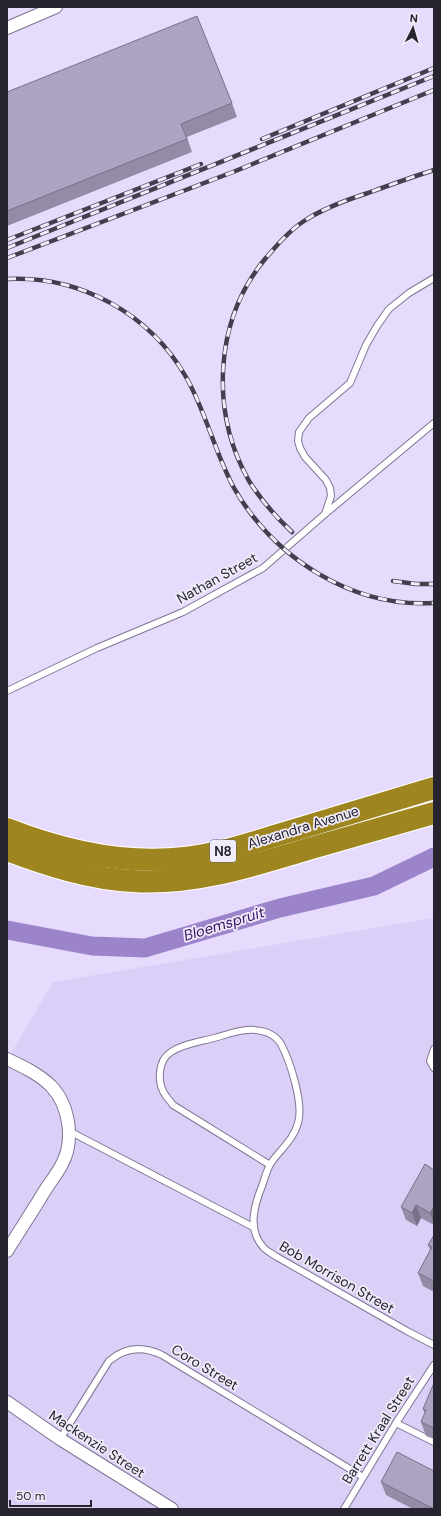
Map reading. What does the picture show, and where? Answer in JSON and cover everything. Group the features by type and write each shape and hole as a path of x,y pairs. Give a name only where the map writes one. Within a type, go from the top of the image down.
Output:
{"highway":[{"name":"Alexandra Avenue","path":"7,829 45,843 92,854 141,859 185,858 233,848 434,788"},
{"name":"Alexandra Avenue","path":"7,850 39,862 108,879 134,882 180,880 248,867 434,813"}],"street":[{"path":"7,28 56,7"},
{"path":"7,1059 32,1072 50,1086 61,1099 68,1116 69,1131 67,1148 62,1165 7,1251"},
{"name":"Mackenzie Street","path":"7,1402 60,1439 172,1509"}],"lane":[{"path":"325,514 331,496 330,488 326,480 305,457 300,448 298,441 299,432 308,418 350,383 366,345 389,309 410,293 434,278"},
{"name":"Nathan Street","path":"7,691 97,648 183,612 262,568 434,423"},
{"path":"69,1131 253,1227 253,1213 270,1165 294,1135 300,1109 298,1096 280,1042 272,1035 261,1030 245,1030 182,1046 169,1053 162,1062 160,1073 161,1084 165,1095 173,1105 270,1165"},
{"path":"434,1049 430,1061 434,1068"},
{"name":"Bob Morrison Street","path":"253,1227 257,1238 264,1248 277,1257 434,1345"},
{"name":"Coro Street","path":"60,1439 109,1361 116,1355 127,1350 152,1350 363,1477"},
{"name":"Barrett Kraal Street","path":"344,1509 396,1423 434,1365"},
{"path":"396,1423 434,1442"}],"shaded area":[{"path":"434,918 434,1509 7,1509 7,1060 53,982"}],"building":[{"path":"197,16 232,103 181,124 187,139 7,211 7,92"},
{"path":"425,1164 434,1170 434,1207 430,1213 416,1205 412,1213 401,1207"},
{"path":"434,1235 434,1281 418,1273 432,1247 428,1245"},
{"path":"434,1383 434,1428 421,1422 426,1410 423,1409"},
{"path":"397,1452 434,1471 434,1509 381,1482"}],"waterway":[{"name":"Bloemspruit","path":"7,930 92,946 145,948 280,908 374,886 434,857"}],"railway":[{"path":"262,139 434,68"},
{"path":"7,248 434,76"},
{"path":"7,258 233,172 434,90"},
{"path":"7,240 201,164"},
{"path":"292,532 269,508 249,481 236,454 228,426 223,397 223,367 227,338 236,310 248,284 265,259 288,234 304,221 327,208 434,170"},
{"path":"7,279 34,279 61,284 86,292 110,303 133,317 153,335 171,355 193,390 221,461 234,488 251,513 271,536 293,556 318,574 345,587 374,597 404,602 434,603"},
{"path":"393,581 416,584 434,584"}]}
